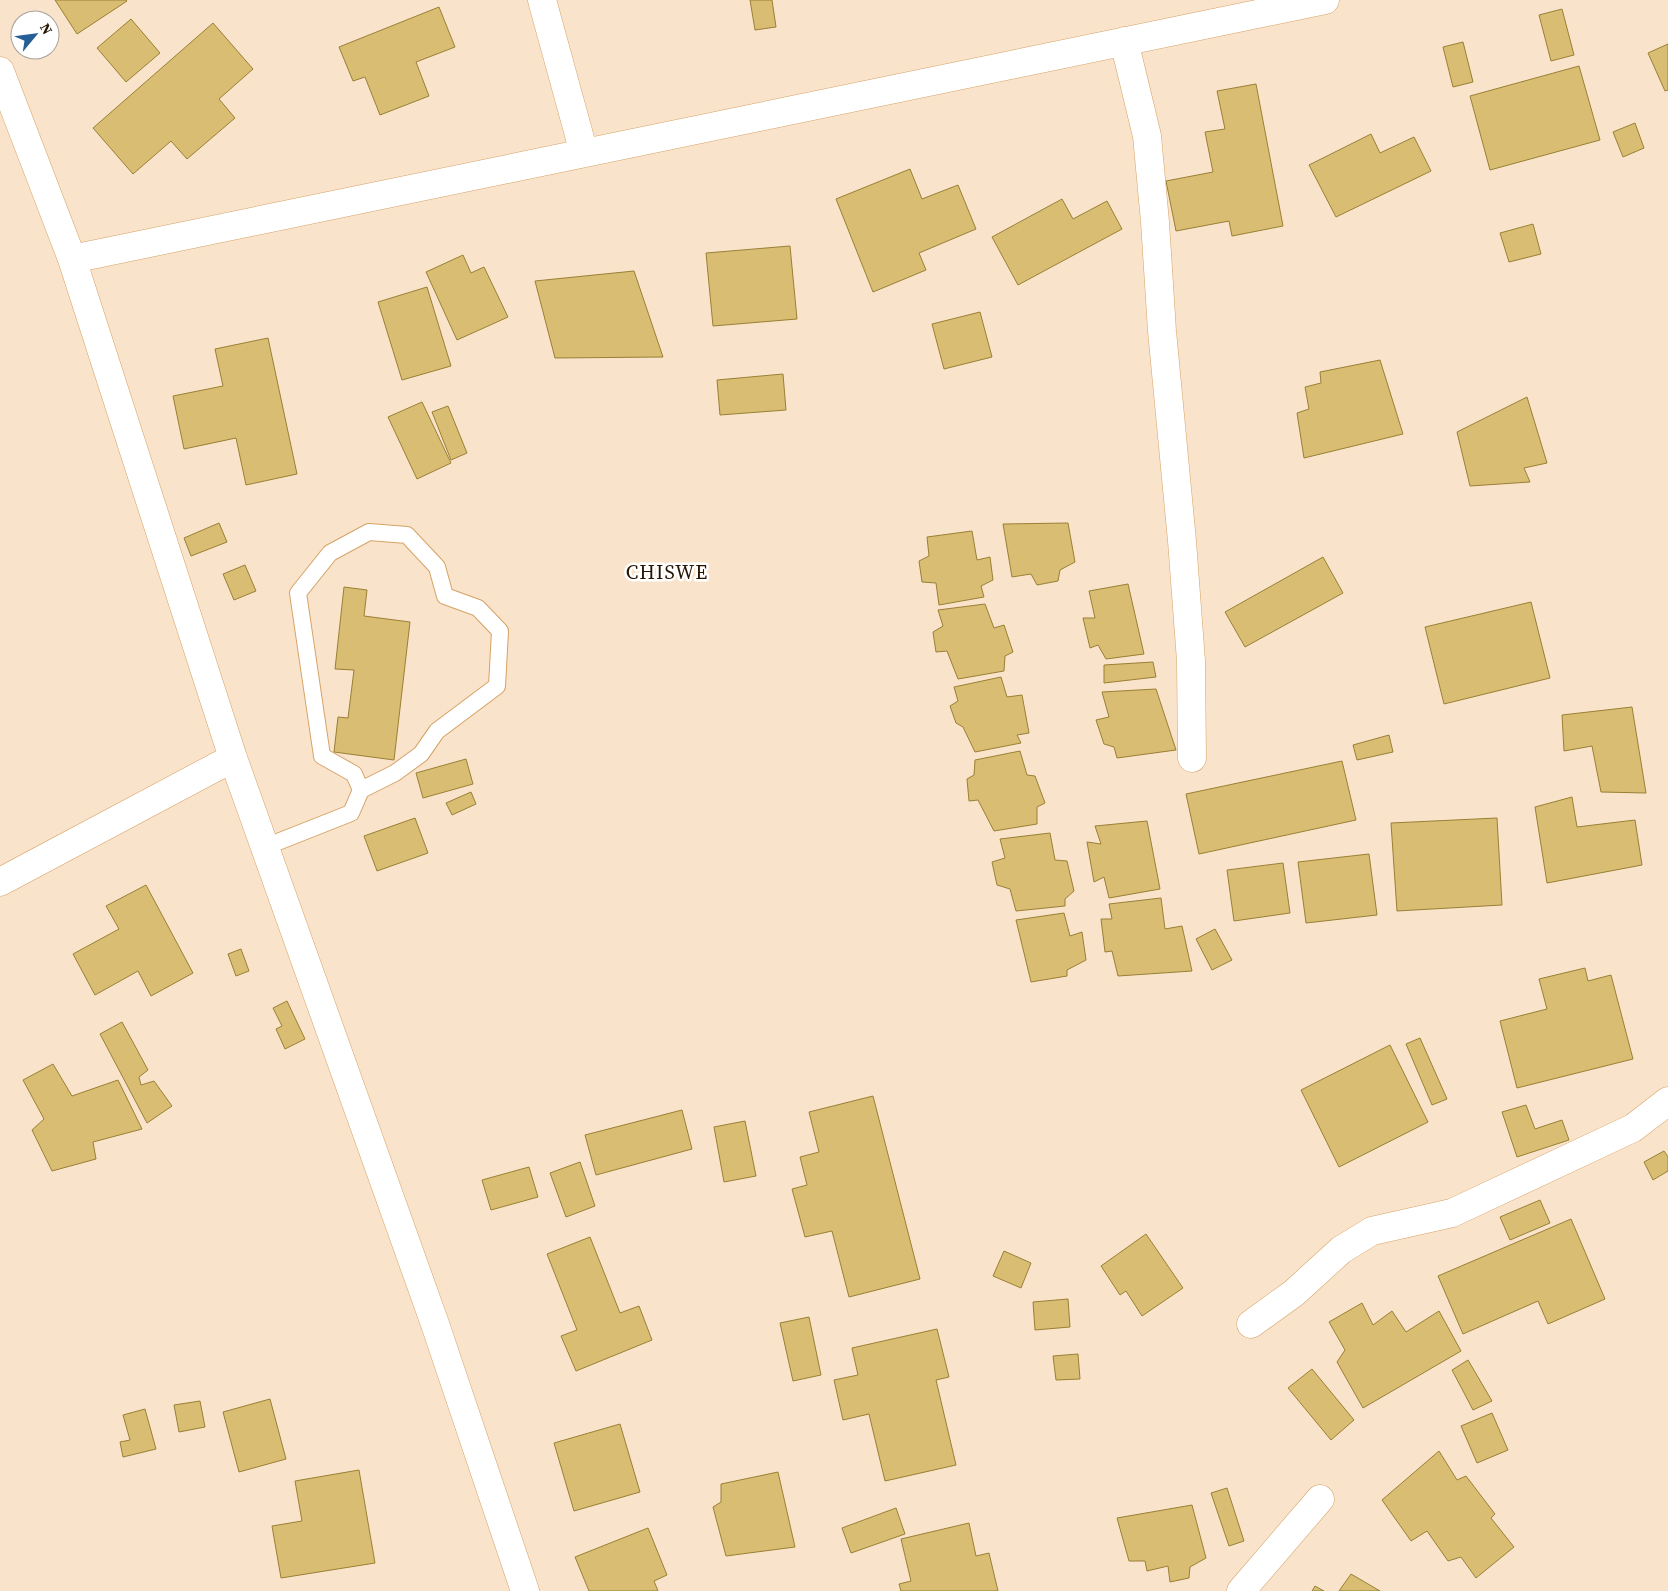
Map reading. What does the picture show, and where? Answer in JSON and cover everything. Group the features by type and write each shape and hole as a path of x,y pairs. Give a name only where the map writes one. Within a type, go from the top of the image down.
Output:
{"street":[{"path":"542,0 584,152"},
{"path":"72,259 1325,0"},
{"path":"1124,41 1147,136 1162,331 1184,559 1191,661 1192,758"},
{"path":"0,71 72,259 233,758 435,1324 525,1591"},
{"path":"0,882 233,758"},
{"path":"1251,1324 1294,1293 1341,1250 1372,1231 1452,1213 1633,1128 1668,1101"},
{"path":"1240,1591 1320,1499"}],"lane":[{"path":"265,847 351,813 361,790 395,773 421,754 437,731 497,686 500,631 478,608 445,596 436,567 407,535 369,532 330,553 298,593 322,756 354,774 361,790"}],"building":[{"path":"55,0 126,0 127,1 77,34"},
{"path":"750,0 772,0 776,27 755,30"},
{"path":"439,7 455,47 416,62 429,96 380,115 365,77 353,81 339,47"},
{"path":"1562,9 1574,55 1551,61 1539,15"},
{"path":"131,19 160,53 126,82 97,48"},
{"path":"213,23 253,69 219,99 235,118 187,159 171,141 133,174 93,128"},
{"path":"1463,42 1473,82 1453,87 1443,47"},
{"path":"1668,44 1668,90 1665,91 1648,53"},
{"path":"1579,66 1600,140 1490,170 1470,96"},
{"path":"1256,84 1283,226 1232,236 1229,221 1176,231 1166,181 1213,172 1205,132 1225,129 1217,91"},
{"path":"1635,123 1644,148 1623,157 1613,132"},
{"path":"1371,134 1380,153 1414,137 1431,171 1336,217 1309,165"},
{"path":"910,169 922,199 958,185 976,229 919,253 926,270 873,292 836,199"},
{"path":"1062,199 1073,219 1107,201 1122,229 1018,285 992,237"},
{"path":"1533,224 1541,254 1509,262 1500,233"},
{"path":"790,246 797,319 713,326 706,253"},
{"path":"463,255 471,273 484,267 508,317 457,340 426,272"},
{"path":"634,271 663,357 555,358 535,281"},
{"path":"427,287 451,366 402,380 378,302"},
{"path":"980,312 992,357 944,369 932,324"},
{"path":"268,338 297,474 246,485 236,438 184,449 173,396 223,386 215,349"},
{"path":"1380,360 1403,434 1304,458 1297,413 1309,409 1305,387 1321,383 1320,372"},
{"path":"783,374 786,410 720,415 717,380"},
{"path":"1527,397 1547,463 1524,468 1530,482 1470,486 1457,432"},
{"path":"422,402 451,463 417,479 388,417"},
{"path":"448,406 467,453 451,460 432,412"},
{"path":"219,523 227,542 191,556 184,538"},
{"path":"1068,523 1075,562 1060,570 1058,581 1037,585 1031,574 1012,577 1003,524"},
{"path":"972,531 977,560 990,557 993,580 981,586 984,597 939,605 936,583 922,582 919,561 929,556 927,537"},
{"path":"1323,557 1343,593 1245,647 1225,612"},
{"path":"245,565 256,591 234,600 223,574"},
{"path":"1128,584 1144,654 1106,659 1098,645 1090,648 1083,618 1095,618 1089,591"},
{"path":"344,587 367,590 364,616 410,622 394,760 334,752 338,717 348,718 354,670 335,669"},
{"path":"1531,602 1550,678 1444,704 1425,627"},
{"path":"985,604 994,628 1004,625 1013,652 1005,656 1004,671 958,679 947,651 936,652 933,632 943,626 938,610"},
{"path":"1153,662 1156,677 1104,683 1104,665"},
{"path":"1001,677 1007,697 1022,695 1029,733 1017,735 1021,743 975,752 963,727 956,723 950,706 958,701 954,687"},
{"path":"1156,689 1176,750 1117,758 1114,747 1104,744 1096,720 1109,717 1102,692"},
{"path":"1632,707 1646,793 1601,792 1592,746 1564,751 1562,715"},
{"path":"1389,735 1393,752 1357,760 1353,745"},
{"path":"1020,751 1027,775 1035,776 1045,803 1037,807 1037,824 994,831 978,800 969,801 967,779 974,775 975,760"},
{"path":"466,759 473,784 423,798 416,773"},
{"path":"1342,761 1356,820 1199,854 1186,794"},
{"path":"471,792 476,804 452,815 446,803"},
{"path":"1572,797 1577,827 1635,820 1642,865 1547,883 1535,807"},
{"path":"415,818 428,853 377,871 364,836"},
{"path":"1497,818 1502,905 1397,911 1391,823"},
{"path":"1147,821 1160,889 1109,898 1104,877 1094,882 1087,842 1101,844 1095,826"},
{"path":"1050,833 1055,860 1067,861 1074,891 1065,899 1065,906 1016,911 1010,889 997,885 992,862 1005,858 1000,839"},
{"path":"1369,854 1377,915 1306,923 1298,862"},
{"path":"1283,863 1290,913 1234,921 1227,870"},
{"path":"146,885 193,973 151,996 138,971 95,995 73,954 119,929 106,906"},
{"path":"1161,898 1165,929 1182,926 1192,971 1118,976 1112,951 1105,952 1101,919 1112,919 1109,904"},
{"path":"1064,913 1070,936 1082,932 1086,960 1067,970 1067,976 1031,982 1016,920"},
{"path":"1215,929 1232,960 1212,970 1196,939"},
{"path":"241,949 249,971 236,976 228,954"},
{"path":"1585,968 1588,981 1611,975 1633,1059 1517,1088 1500,1021 1547,1009 1539,979"},
{"path":"287,1001 305,1039 285,1049 276,1029 282,1026 273,1008"},
{"path":"122,1022 148,1070 139,1077 141,1085 154,1081 172,1106 147,1123 100,1034"},
{"path":"1420,1038 1447,1099 1432,1105 1406,1044"},
{"path":"1390,1045 1428,1122 1339,1167 1301,1090"},
{"path":"53,1064 72,1096 118,1080 142,1129 93,1142 96,1159 52,1171 32,1130 44,1119 23,1080"},
{"path":"873,1096 920,1279 849,1297 832,1231 805,1237 792,1189 807,1185 800,1157 819,1152 809,1112"},
{"path":"1526,1105 1535,1129 1562,1120 1569,1140 1517,1157 1502,1112"},
{"path":"682,1110 692,1149 596,1175 585,1135"},
{"path":"745,1121 756,1176 724,1182 714,1127"},
{"path":"1664,1151 1668,1157 1668,1171 1653,1180 1644,1162"},
{"path":"580,1162 595,1206 566,1217 550,1173"},
{"path":"529,1167 538,1197 491,1210 482,1180"},
{"path":"1540,1200 1550,1223 1510,1240 1500,1217"},
{"path":"1571,1219 1605,1299 1548,1324 1538,1301 1463,1334 1438,1276"},
{"path":"1146,1234 1183,1288 1142,1316 1126,1291 1120,1295 1101,1266"},
{"path":"590,1237 620,1313 639,1306 652,1340 576,1371 561,1336 577,1330 547,1254"},
{"path":"1004,1251 1031,1263 1021,1288 993,1276"},
{"path":"1068,1299 1070,1327 1035,1330 1033,1302"},
{"path":"1362,1303 1373,1325 1392,1311 1406,1332 1439,1311 1461,1351 1363,1408 1337,1362 1345,1350 1329,1322"},
{"path":"809,1317 821,1375 793,1381 780,1323"},
{"path":"937,1329 949,1377 936,1380 956,1465 885,1481 869,1414 843,1420 834,1380 858,1375 852,1348"},
{"path":"1078,1354 1080,1379 1056,1380 1053,1356"},
{"path":"1468,1360 1492,1401 1473,1410 1452,1370"},
{"path":"1312,1369 1354,1420 1331,1440 1288,1388"},
{"path":"270,1399 286,1459 239,1472 223,1412"},
{"path":"200,1401 205,1427 179,1432 174,1405"},
{"path":"145,1409 156,1449 123,1457 120,1442 130,1440 123,1415"},
{"path":"1492,1413 1508,1450 1477,1463 1461,1426"},
{"path":"620,1424 640,1492 574,1511 554,1443"},
{"path":"1439,1451 1457,1480 1466,1476 1495,1514 1491,1518 1514,1547 1476,1578 1461,1557 1448,1561 1427,1531 1411,1541 1382,1500"},
{"path":"359,1470 375,1563 281,1578 272,1526 302,1521 295,1481"},
{"path":"778,1472 795,1547 726,1556 713,1507 721,1502 721,1484"},
{"path":"1227,1488 1244,1541 1229,1546 1211,1493"},
{"path":"1192,1505 1206,1558 1190,1567 1189,1578 1170,1582 1168,1566 1147,1571 1145,1561 1129,1561 1117,1518"},
{"path":"896,1508 905,1534 851,1553 842,1528"},
{"path":"969,1523 976,1556 989,1553 998,1591 901,1591 899,1584 911,1581 901,1539"},
{"path":"648,1528 667,1575 654,1581 658,1591 589,1591 575,1557"},
{"path":"1351,1574 1380,1591 1339,1591"},
{"path":"1315,1586 1324,1591 1312,1591"}],"district":[{"name":"CHISWE","path":"667,572"}]}
